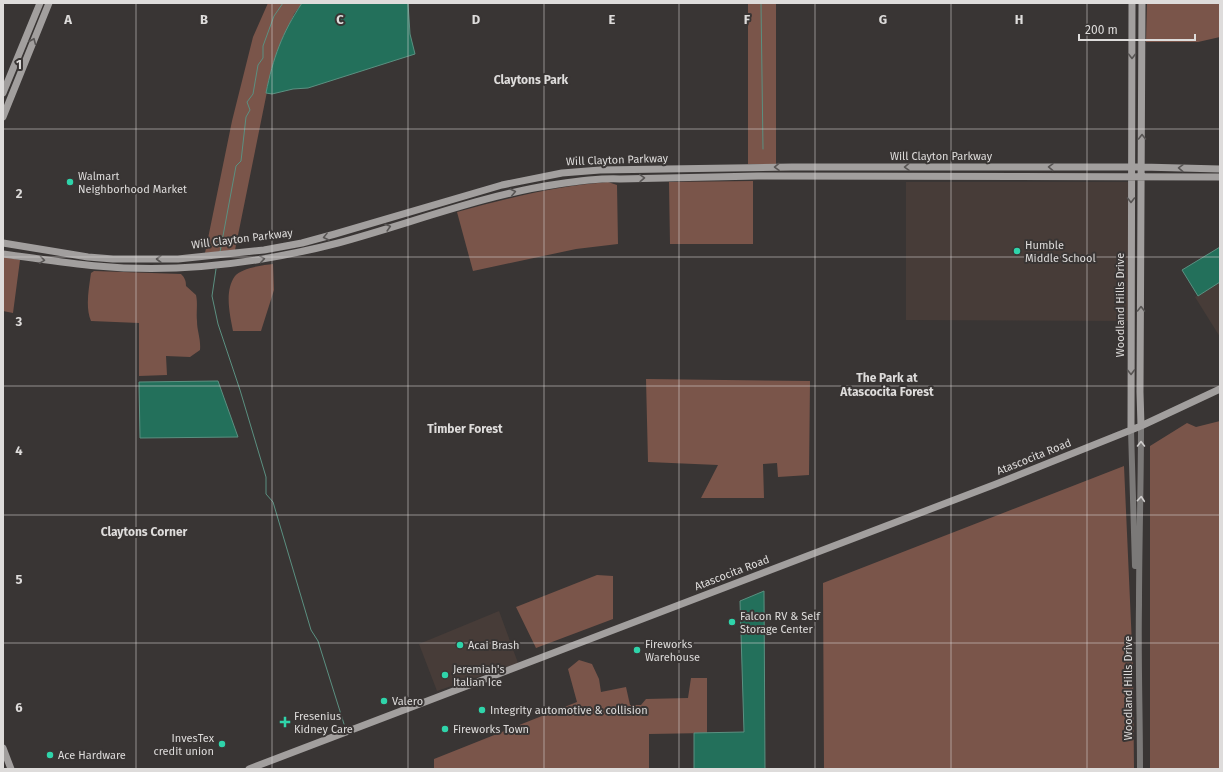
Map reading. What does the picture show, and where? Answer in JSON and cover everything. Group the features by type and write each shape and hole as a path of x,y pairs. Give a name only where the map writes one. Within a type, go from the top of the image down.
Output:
{"main road":[{"path":"3,94 40,3"},
{"path":"3,117 49,3"},
{"name":"Woodland Hills Drive","path":"1131,430 1132,3"},
{"name":"Woodland Hills Drive","path":"1141,426 1142,3"},
{"name":"Will Clayton Parkway","path":"3,243 88,257 113,259 176,259 269,249 302,243 343,232 502,185 562,172 792,167 1142,167 1220,170"},
{"path":"963,167 963,177"},
{"path":"696,168 697,177"},
{"path":"881,168 881,176"},
{"path":"549,175 552,184"},
{"name":"Will Clayton Parkway","path":"3,254 97,266 126,268 176,268 209,266 288,255 346,240 516,191 552,184 606,178 881,176 1220,177"},
{"path":"471,194 474,202"},
{"path":"343,232 346,240"},
{"path":"176,259 176,268"},
{"path":"1131,267 1142,269"},
{"name":"Atascocita Road","path":"249,769 981,489 1141,426 1220,389"},
{"path":"3,748 11,769"}],"street":[{"name":"Woodland Hills Drive","path":"1140,769 1139,608 1140,511 1142,486 1141,426"},
{"name":"Woodland Hills Drive","path":"1131,430 1135,567 1139,608"}],"shaded area":[{"path":"268,3 302,3 294,14 272,67 235,250 205,253 232,121 253,37"},
{"path":"302,3 408,3 410,34 415,54 308,88 293,89 272,94 266,93 279,46"},
{"path":"748,3 776,3 776,164 748,164"},
{"path":"1147,3 1220,3 1220,37 1198,42 1146,42"},
{"path":"753,181 753,244 670,244 669,182"},
{"path":"608,182 617,185 618,244 576,249 473,271 457,212 532,193 570,186"},
{"name":"Humble Middle School","path":"906,182 1128,182 1128,321 906,320"},
{"path":"1220,247 1220,282 1198,296 1182,270"},
{"path":"3,257 20,260 13,313 3,311"},
{"path":"273,264 274,290 261,331 233,331 229,311 229,296 235,276 247,269"},
{"path":"94,271 181,274 185,280 186,286 196,295 200,350 190,357 166,356 167,375 139,376 139,323 91,321 88,310 88,297 91,273"},
{"path":"1220,282 1220,337 1195,297"},
{"path":"646,379 810,381 809,475 778,477 777,463 763,464 764,498 701,498 718,465 648,462"},
{"path":"218,381 238,437 140,438 139,382"},
{"path":"1220,421 1220,769 1150,769 1150,446 1187,423 1196,427"},
{"path":"1124,466 1133,668 1134,769 824,769 823,583"},
{"path":"597,575 613,576 613,619 536,648 516,607"},
{"path":"764,591 765,769 694,769 694,733 744,732 740,601"},
{"path":"499,611 518,663 437,691 419,644"},
{"path":"579,660 592,664 599,679 601,692 626,687 630,705 641,705 646,699 688,698 691,678 707,678 707,733 649,734 649,769 434,769 434,759 577,702 568,669"}],"waterway":[{"path":"220,252 236,166 241,161 246,117 250,110 247,102 253,94 258,65 263,58 263,46 274,16 283,3"},
{"path":"761,3 763,149"},
{"path":"216,269 212,296 218,324 240,390 266,477 266,494 273,502 311,630 318,641 344,724"}],"place":[{"name":"Walmart Neighborhood Market","path":"70,182"},
{"name":"Humble Middle School","path":"1017,251"},
{"name":"Falcon RV & Self Storage Center","path":"732,622"},
{"name":"Acai Brash","path":"460,645"},
{"name":"Fireworks Warehouse","path":"637,650"},
{"name":"Jeremiah's Italian Ice","path":"445,675"},
{"name":"Valero","path":"384,701"},
{"name":"Integrity automotive & collision","path":"482,710"},
{"name":"Fresenius Kidney Care","path":"285,722"},
{"name":"Fireworks Town","path":"445,729"},
{"name":"InvesTex credit union","path":"222,744"},
{"name":"Ace Hardware","path":"50,755"}],"district":[{"name":"Claytons Park","path":"531,80"},
{"name":"The Park at Atascocita Forest","path":"887,385"},
{"name":"Timber Forest","path":"465,429"},
{"name":"Claytons Corner","path":"144,532"}]}
